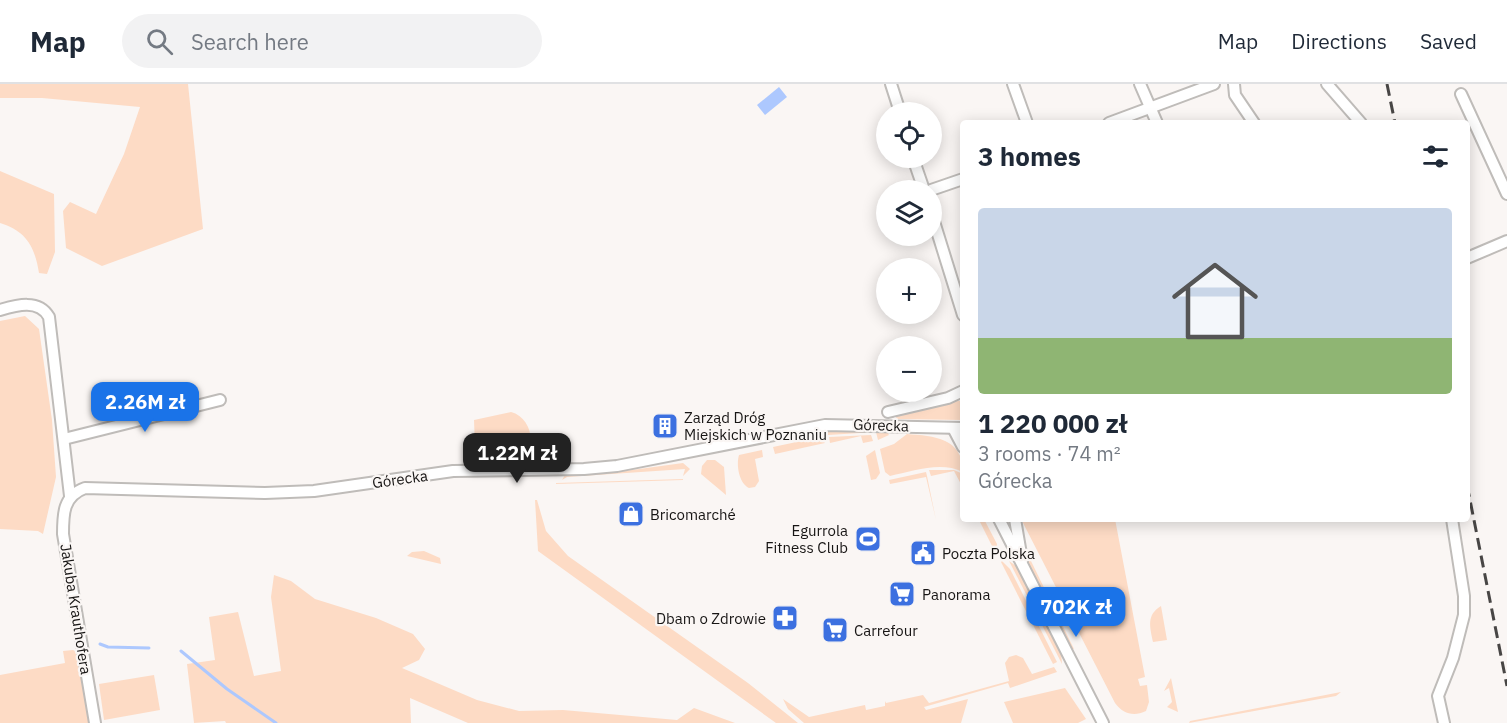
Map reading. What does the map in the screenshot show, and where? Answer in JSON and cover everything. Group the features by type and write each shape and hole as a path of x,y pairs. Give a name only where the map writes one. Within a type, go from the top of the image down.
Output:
{"street":[{"path":"891,84 897,102"},
{"path":"1013,84 1026,120"},
{"path":"1140,84 1156,120"},
{"path":"1117,120 1214,84"},
{"path":"1327,84 1358,120"},
{"path":"1232,85 1234,95 1252,120"},
{"path":"1461,94 1507,194"},
{"path":"942,186 960,179"},
{"path":"1470,257 1507,242"},
{"path":"941,246 960,305"},
{"path":"0,310 33,305 44,309 49,317 70,496"},
{"path":"888,412 948,398 960,392"},
{"path":"64,439 220,400"},
{"name":"Górecka","path":"70,496 85,488 97,487 224,493 314,491 453,471 598,469 825,425 958,428"},
{"name":"Jakuba Krauthofera","path":"70,496 65,507 63,534 95,723"},
{"path":"1001,522 1103,723"},
{"path":"1016,522 1023,566"},
{"path":"1444,723 1438,696 1453,658 1464,615 1464,596 1452,522"}],"shaded area":[{"path":"0,84 188,84 203,229 102,266 66,248 63,211 70,202 96,214 124,154 140,107 42,98 0,98"},
{"path":"0,171 54,194 55,252 47,274 39,273 32,248 23,236 9,226 0,223"},
{"path":"25,316 39,329 52,420 56,477 43,534 38,531 0,529 0,321"},
{"path":"960,401 960,420 896,419 896,414"},
{"path":"511,412 523,420 530,433 530,447 527,454 522,460 474,460 471,450 475,447 474,420"},
{"path":"827,431 887,432 889,435 878,440 876,432 828,435"},
{"path":"907,434 945,441 958,452 960,471 936,467 890,476 885,472 880,449 894,444"},
{"path":"871,435 873,441 863,443 861,436 830,443 829,437"},
{"path":"820,437 825,443 775,454 773,447"},
{"path":"762,450 763,457 755,459 759,481 755,487 749,488 739,473 739,455"},
{"path":"875,450 880,473 876,479 871,480 866,456"},
{"path":"707,460 715,460 724,467 726,495 701,474 702,466"},
{"path":"683,463 690,469 683,476 685,469 567,477 562,480 565,475 610,473"},
{"path":"929,470 954,470 960,473 960,482 954,471 931,476"},
{"path":"926,472 936,520 926,477 890,484 889,480"},
{"path":"683,480 556,484 556,483"},
{"path":"535,500 537,500 546,531 568,556 748,683 798,723 776,723 538,551"},
{"path":"980,522 986,522 997,544 996,554"},
{"path":"1023,522 1116,522 1145,677 1138,679 1140,686 1147,685 1149,702 1146,711 1137,714 1129,713 1115,703 1074,623 1075,613 1086,605 1096,625 1106,620 1093,591 1070,601 1061,597"},
{"path":"424,551 440,558 441,564 407,556 412,552"},
{"path":"1027,558 1030,559 1074,649 1070,648 1026,561"},
{"path":"1002,561 1010,569 1057,662 1053,664"},
{"path":"1009,561 1019,568 1061,652 1062,664"},
{"path":"274,575 291,581 315,599 376,618 413,634 425,649 419,660 402,668 477,700 519,711 563,710 677,720 694,708 735,723 468,723 410,698 411,723 226,723 225,721 194,723 187,664 215,660 209,617 238,612 254,676 281,671 271,597"},
{"path":"1161,606 1167,640 1153,642 1151,617"},
{"path":"63,651 77,652 89,723 0,723 0,675 65,663"},
{"path":"1016,655 1023,658 1032,674 1054,667 1057,672 1010,688 1008,683 924,707 926,710 968,699 961,723 804,723 788,709 783,699 809,717 865,705 866,710 885,706 885,701 886,703 923,695 929,703 1009,681 1005,663 1009,657"},
{"path":"154,675 160,710 104,720 99,684"},
{"path":"1171,678 1178,712 1167,707 1172,702 1169,688 1164,691"},
{"path":"1065,688 1086,719 1078,723 1013,723 1004,702"},
{"path":"1341,692 1336,696 1189,723 1190,721"}],"water":[{"path":"779,87 787,97 765,115 757,105"}],"waterway":[{"path":"100,644 108,647 149,648"},
{"path":"181,651 227,689 276,723"}],"railway":[{"path":"1387,84 1394,120"},
{"path":"1470,500 1507,686"}],"place":[{"name":"Zarząd Dróg Miejskich w Poznaniu","path":"665,426"},
{"name":"Bricomarché","path":"631,514"},
{"name":"Egurrola Fitness Club","path":"868,539"},
{"name":"Poczta Polska","path":"923,553"},
{"name":"Panorama","path":"902,594"},
{"name":"Dbam o Zdrowie","path":"785,618"},
{"name":"Carrefour","path":"835,630"}]}
